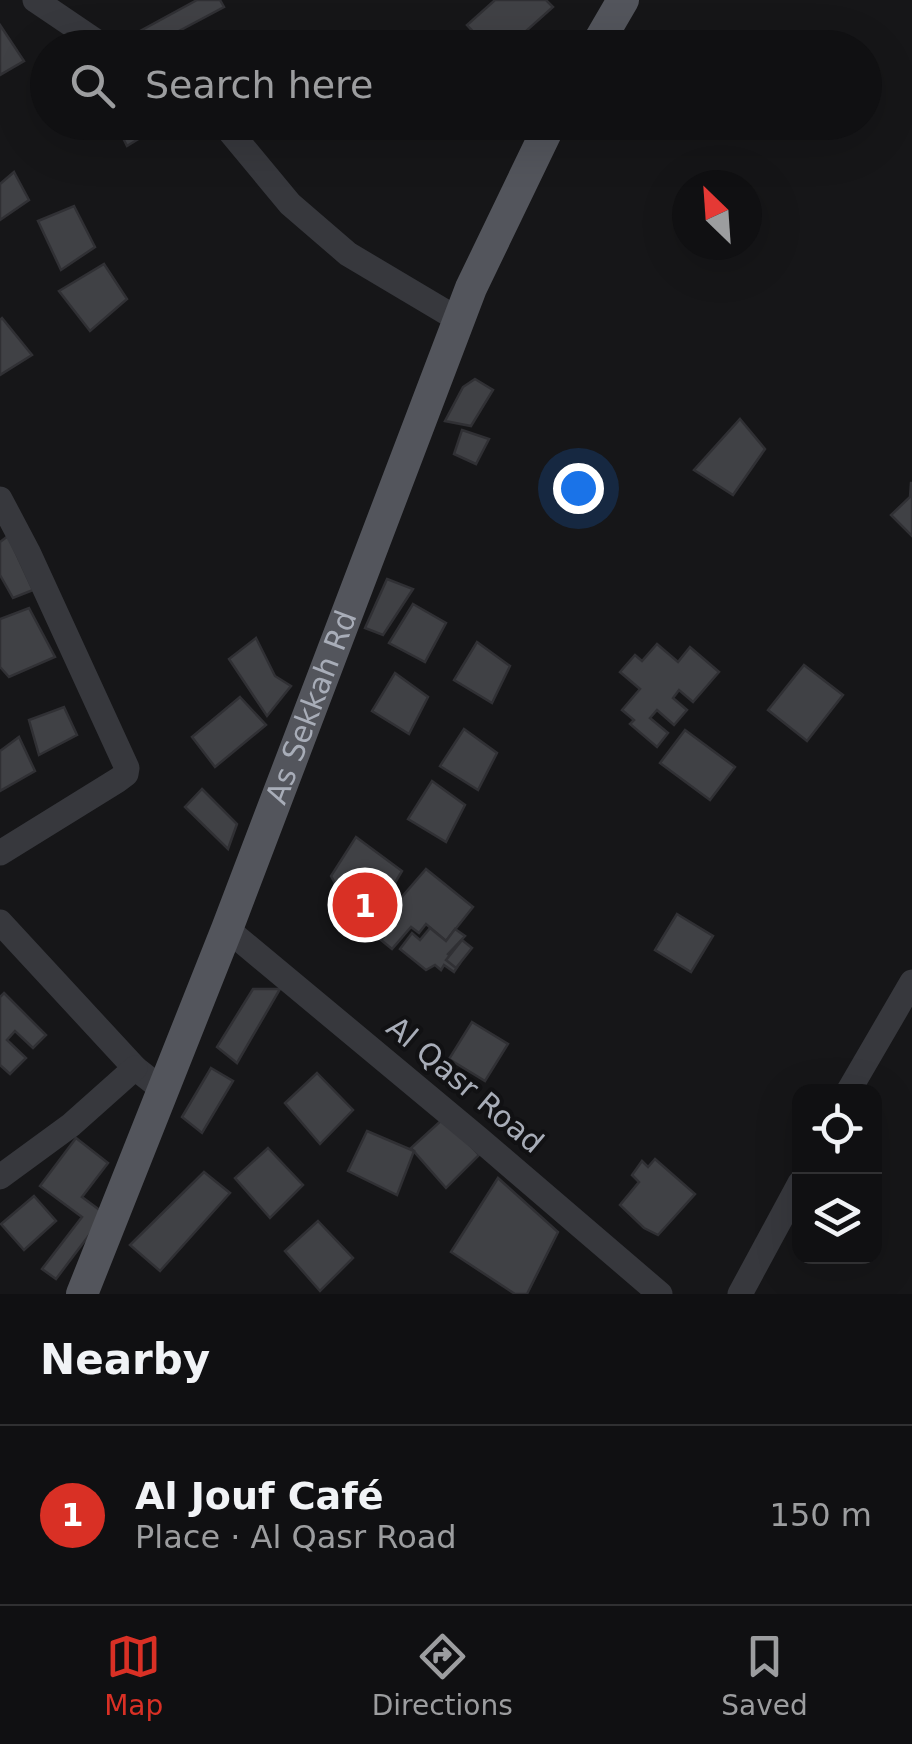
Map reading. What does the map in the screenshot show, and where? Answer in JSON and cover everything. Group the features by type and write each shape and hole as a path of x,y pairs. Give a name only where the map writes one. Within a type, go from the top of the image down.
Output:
{"main road":[{"path":"606,30 623,0"},
{"name":"As Sekkah Rd","path":"82,1294 459,320 543,140"}],"street":[{"path":"34,0 79,30"},
{"path":"237,140 290,204 348,254 459,320"},
{"path":"0,499 126,768 126,774 118,780 0,853"},
{"path":"0,922 135,1068 163,1090"},
{"name":"Al Qasr Road","path":"226,929 660,1294"},
{"path":"853,1084 912,982"},
{"path":"0,1177 71,1126 135,1068"},
{"path":"740,1294 792,1198"}],"building":[{"path":"197,0 220,0 224,7 181,30 142,30"},
{"path":"495,0 546,0 553,7 527,30 472,30 467,25"},
{"path":"0,25 24,61 0,75"},
{"path":"14,172 29,200 0,220 0,184"},
{"path":"74,206 95,247 61,270 38,221"},
{"path":"104,264 127,299 90,331 59,291"},
{"path":"0,320 32,355 0,375"},
{"path":"475,379 493,390 471,426 445,421 463,387"},
{"path":"740,419 765,449 733,495 694,470"},
{"path":"462,430 489,439 476,464 454,454"},
{"path":"911,483 912,536 891,515 910,497"},
{"path":"8,536 33,590 13,598 0,575 0,542"},
{"path":"387,579 413,589 383,635 365,628"},
{"path":"413,604 446,623 425,662 389,643"},
{"path":"29,608 55,657 9,677 0,667 0,619"},
{"path":"256,638 275,676 291,686 267,716 229,659"},
{"path":"477,642 510,666 492,703 454,680"},
{"path":"657,644 678,662 690,647 719,672 693,702 679,690 673,698 687,710 674,725 657,710 650,718 668,733 657,747 630,724 634,720 622,710 640,689 620,672 635,655 642,661"},
{"path":"804,665 843,695 807,741 768,710"},
{"path":"395,673 428,697 409,734 372,711"},
{"path":"240,697 266,725 215,767 192,737"},
{"path":"64,707 77,735 39,755 29,720"},
{"path":"464,729 497,753 478,790 440,766"},
{"path":"685,730 735,767 710,800 660,763"},
{"path":"19,737 35,771 0,791 0,751"},
{"path":"432,781 465,805 446,842 408,819"},
{"path":"202,789 237,824 228,849 185,807"},
{"path":"356,837 402,871 364,935 331,876"},
{"path":"426,869 473,907 446,941 426,924 419,933 411,927 392,949 381,940 385,935 381,931 400,908 395,905"},
{"path":"677,914 713,936 691,972 655,950"},
{"path":"430,928 446,941 455,929 465,936 448,954 460,963 454,972 444,965 441,970 435,965 426,970 400,949 412,933 420,940"},
{"path":"462,940 472,948 456,968 446,960"},
{"path":"253,989 280,989 237,1063 217,1047"},
{"path":"4,993 46,1035 33,1048 15,1031 7,1040 26,1058 10,1074 0,1065 0,997"},
{"path":"472,1022 508,1044 485,1081 449,1059"},
{"path":"211,1068 233,1081 202,1133 182,1117"},
{"path":"317,1073 353,1110 320,1144 285,1103"},
{"path":"444,1118 479,1155 446,1188 411,1148"},
{"path":"367,1131 414,1151 397,1195 348,1171"},
{"path":"76,1138 108,1163 82,1197 105,1214 56,1279 42,1269 82,1217 40,1186"},
{"path":"268,1148 303,1185 270,1218 235,1178"},
{"path":"655,1159 695,1194 658,1235 644,1228 620,1205 639,1182 632,1175 642,1161 648,1167"},
{"path":"204,1172 230,1193 160,1271 130,1245"},
{"path":"498,1178 558,1232 527,1294 515,1294 451,1252"},
{"path":"34,1196 56,1221 24,1250 1,1224"},
{"path":"318,1221 353,1258 320,1291 285,1251"}],"place":[{"name":"Al Jouf Café","path":"365,905"}]}
